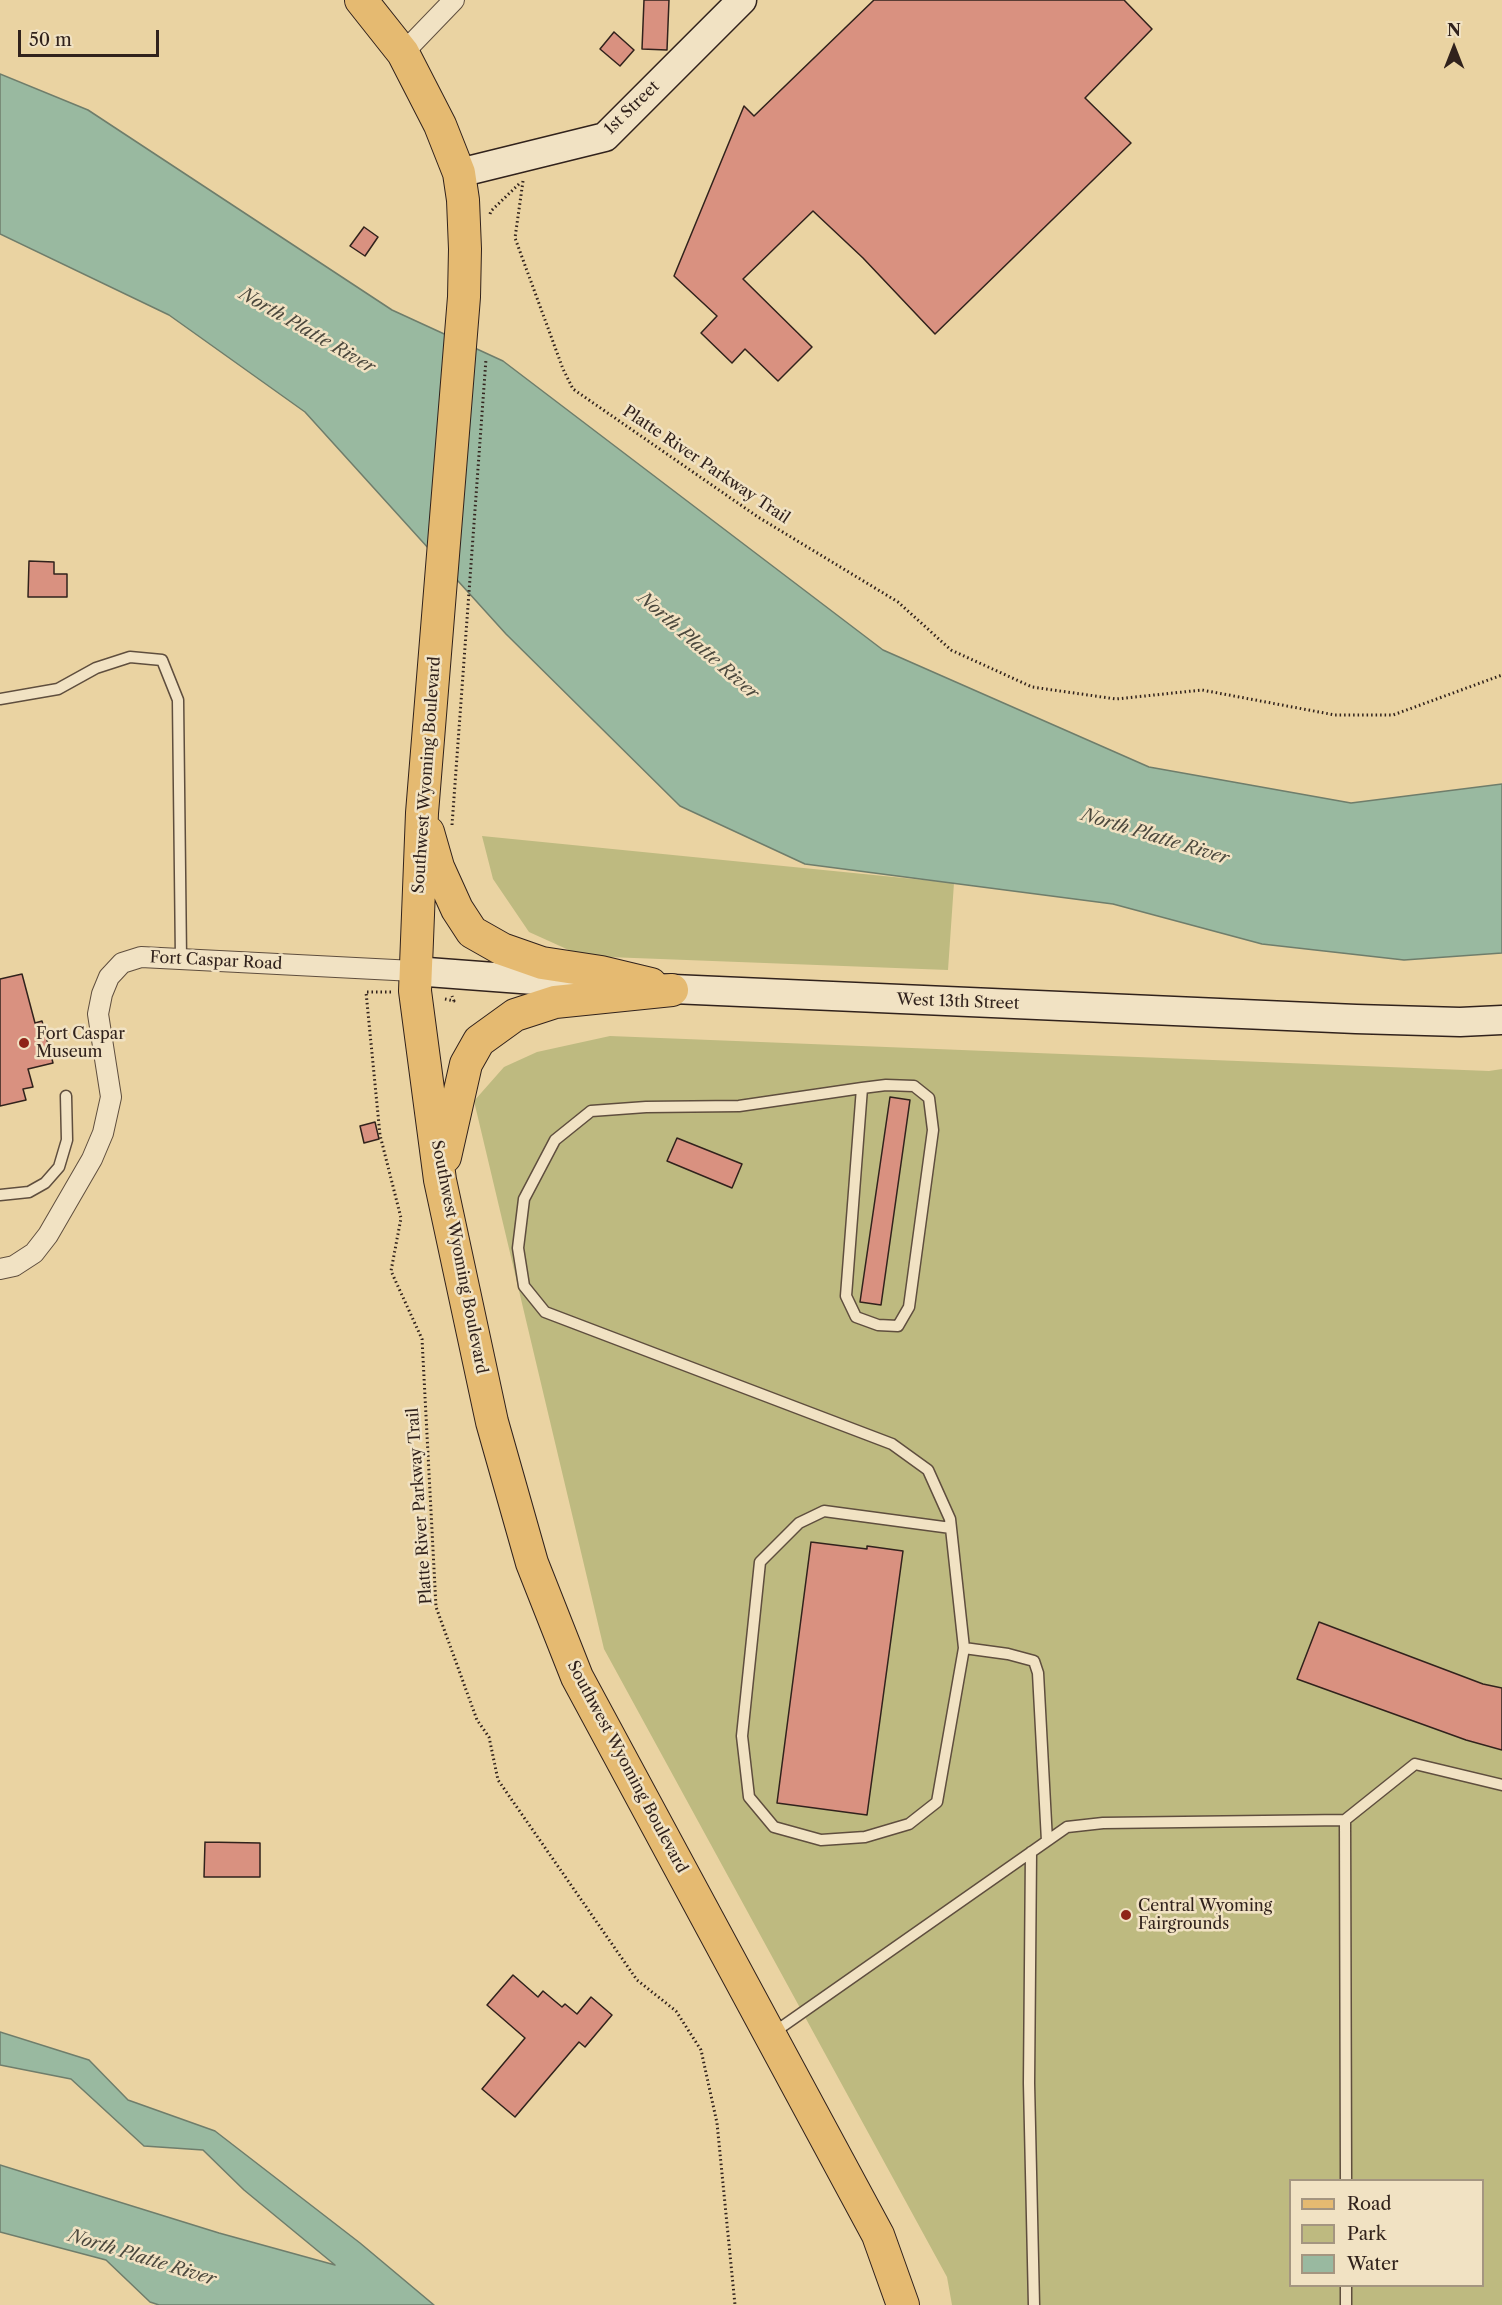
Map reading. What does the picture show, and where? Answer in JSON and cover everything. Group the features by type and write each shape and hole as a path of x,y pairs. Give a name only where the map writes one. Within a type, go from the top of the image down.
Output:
{"main road":[{"name":"Southwest Wyoming Boulevard","path":"361,0 403,53 440,125 459,173 465,249 464,297 422,813 414,971 440,1180 492,1422 532,1563 577,1677 878,2235 903,2305"},
{"name":"1st Street","path":"459,173 605,137 738,1"},
{"path":"422,813 438,867 457,909 472,932 502,949 542,963 601,972 672,990"},
{"name":"West 13th Street","path":"414,971 672,990 1356,1019 1460,1022 1502,1020"},
{"path":"440,1180 466,1064 480,1041 515,1015 555,1002 672,990"}],"street":[{"path":"403,53 454,0"},
{"name":"Fort Caspar Road","path":"0,1269 14,1266 34,1253 48,1235 92,1159 103,1133 111,1097 98,1014 102,994 109,977 122,963 141,957 414,971"}],"lane":[{"path":"0,699 58,689 96,668 130,657 162,660 178,700 181,959"},
{"path":"862,1088 846,1296 856,1317 878,1325 898,1326 909,1307 933,1130 929,1098 914,1086 886,1085 862,1088 739,1106 646,1107 591,1111 555,1140 524,1199 518,1248 524,1286 545,1312 892,1444 928,1470 950,1519 951,1528 964,1648 937,1802 909,1824 865,1838 821,1840 774,1827 749,1797 742,1736 760,1562 798,1523 824,1511 951,1528"},
{"path":"0,1195 29,1192 45,1183 59,1167 67,1140 66,1096"},
{"path":"964,1648 1008,1654 1034,1661 1038,1673 1047,1841"},
{"path":"770,2035 1067,1827 1103,1823 1345,1820 1414,1764 1502,1785"},
{"path":"1345,1820 1346,2179"},
{"path":"1031,1852 1029,2083 1034,2305"},
{"path":"1346,2287 1346,2305"}],"path":[{"name":"Platte River Parkway Trail","path":"490,222 490,211 524,179 515,238 562,369 573,388 758,517 898,602 951,650 1032,687 1116,699 1202,690 1335,715 1393,715 1502,675"},
{"path":"464,666 486,357"},
{"name":"Platte River Parkway Trail","path":"366,992 380,1135 401,1218 391,1271 422,1340 436,1607 477,1720 489,1737 498,1780 637,1980 676,2011 701,2050 717,2123 735,2305"}],"green space":[{"path":"482,836 954,883 948,970 582,956 529,932 493,879"},
{"name":"Central Wyoming Fairgrounds","path":"610,1036 1489,1071 1502,1069 1502,2305 952,2305 947,2277 604,1649 474,1101 504,1067 537,1052"}],"water":[{"name":"North Platte River","path":"0,74 88,110 392,310 503,361 883,650 1149,767 1351,803 1502,784 1502,953 1404,960 1262,944 1113,904 805,864 680,806 506,634 305,412 169,315 0,234"},
{"name":"North Platte River","path":"0,2032 89,2060 128,2100 215,2131 360,2243 434,2305 159,2305 150,2302 106,2260 0,2232 0,2165 219,2233 335,2265 244,2190 203,2150 144,2146 71,2079 0,2065"}],"building":[{"path":"644,0 669,0 667,50 642,49"},
{"path":"874,0 1124,0 1152,29 1085,98 1131,143 935,334 863,258 813,211 743,279 812,347 778,381 745,349 732,363 701,333 717,316 674,276 744,106 754,116"},
{"path":"614,32 634,50 620,66 600,49"},
{"path":"364,227 378,237 365,256 350,246"},
{"path":"29,561 54,562 54,574 67,574 67,597 28,597"},
{"name":"Fort Caspar Museum","path":"22,974 35,1023 42,1021 53,1063 28,1069 33,1087 23,1089 26,1100 0,1106 0,979"},
{"path":"890,1097 910,1100 881,1305 860,1302"},
{"path":"375,1122 379,1139 364,1143 360,1126"},
{"path":"677,1138 742,1164 732,1188 667,1161"},
{"path":"811,1542 903,1551 867,1815 777,1803"},
{"path":"1319,1622 1483,1684 1502,1688 1502,1750 1466,1740 1297,1679"},
{"path":"205,1842 260,1843 260,1877 204,1877"},
{"path":"513,1975 538,1997 543,1991 562,2007 565,2004 577,2014 591,1997 612,2015 585,2047 579,2042 515,2117 482,2089 525,2038 487,2005"}],"place":[{"name":"Fort Caspar Museum","path":"24,1043"},
{"name":"Central Wyoming Fairgrounds","path":"1126,1915"}]}
